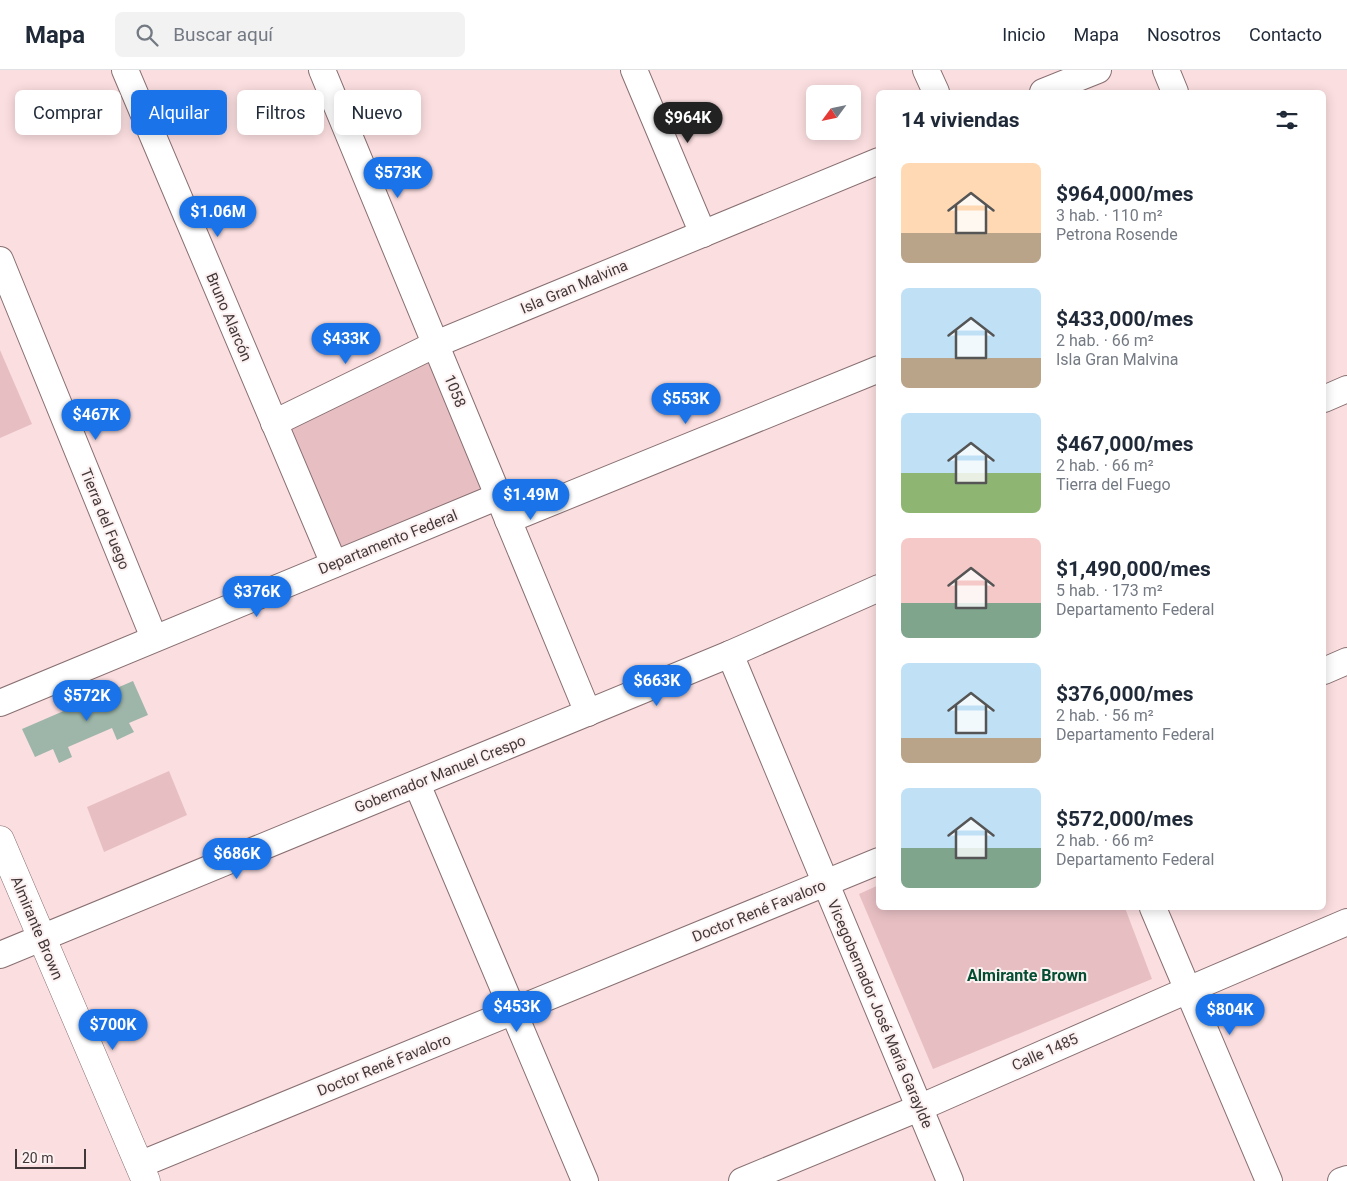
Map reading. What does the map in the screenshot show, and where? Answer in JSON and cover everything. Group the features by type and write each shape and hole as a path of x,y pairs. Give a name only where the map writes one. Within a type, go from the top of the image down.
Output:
{"main road":[{"name":"Almirante Brown","path":"0,840 142,1173"}],"street":[{"name":"Bruno Alarcón","path":"125,70 334,564"},
{"name":"1058","path":"322,70 588,713"},
{"path":"634,70 703,234"},
{"path":"926,70 935,90"},
{"path":"1048,90 1098,70"},
{"path":"1166,70 1174,90"},
{"name":"Isla Gran Malvina","path":"274,423 436,344 876,161"},
{"name":"Tierra del Fuego","path":"0,260 154,638"},
{"path":"508,520 876,370"},
{"path":"1326,398 1347,389"},
{"name":"Departamento Federal","path":"0,703 499,496"},
{"name":"Gobernador Manuel Crespo","path":"0,955 730,654 876,589"},
{"name":"Vicegobernador José María Garaylde","path":"730,654 950,1181"},
{"path":"1326,670 1347,661"},
{"path":"417,784 585,1181"},
{"name":"Doctor René Favaloro","path":"142,1173 514,1012 876,862"},
{"path":"1154,910 1269,1181"},
{"name":"Calle 1485","path":"742,1181 919,1108 1347,922"},
{"path":"1342,1181 1347,1179"}],"shaded area":[{"path":"436,344 499,496 334,564 274,423"},
{"path":"0,350 32,424 0,438"},
{"path":"169,771 187,815 104,852 87,807"},
{"path":"876,886 876,910 1126,910 1152,979 933,1069 859,894"}],"building":[{"path":"133,681 148,715 129,723 134,732 117,740 112,728 68,747 72,757 59,763 53,749 35,757 22,729"}],"district":[{"name":"Almirante Brown","path":"1027,975"}]}
